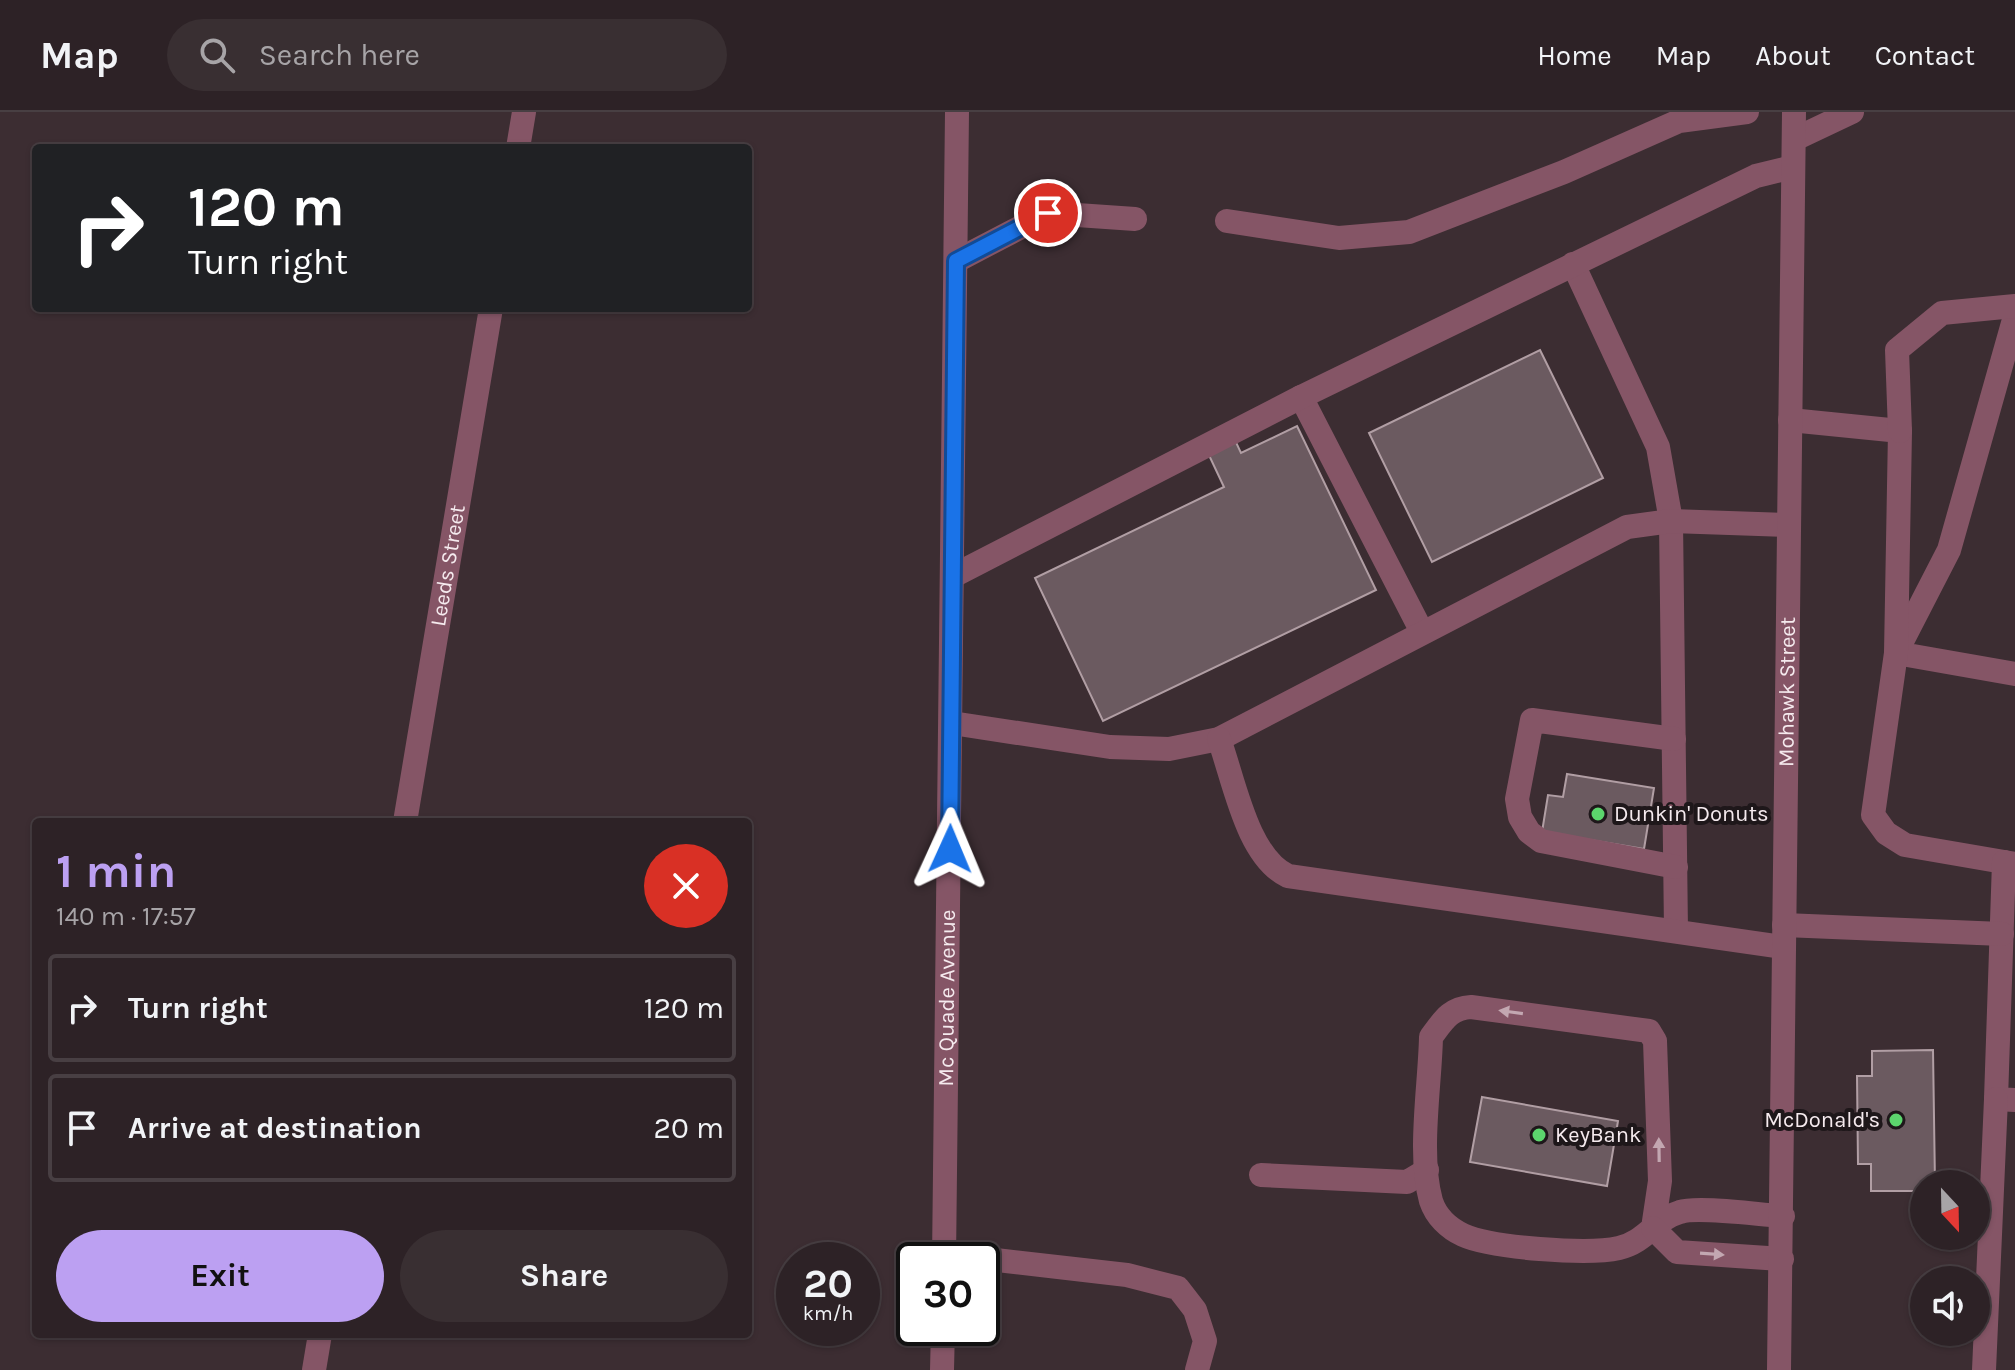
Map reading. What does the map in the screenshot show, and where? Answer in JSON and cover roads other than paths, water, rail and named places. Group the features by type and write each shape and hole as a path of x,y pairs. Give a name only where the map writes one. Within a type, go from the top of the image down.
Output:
{"street":[{"path":"519,144 524,112"},
{"name":"Mc Quade Avenue","path":"944,1242 957,112"},
{"path":"1227,221 1339,238 1409,232 1564,172 1679,121 1747,112"},
{"name":"Mohawk Street","path":"1779,1370 1794,112"},
{"path":"1795,139 1852,112"},
{"path":"953,576 1301,397 1573,264 1756,176 1793,167"},
{"path":"956,261 1048,213 1135,219"},
{"path":"1573,264 1658,447 1671,521 1676,931"},
{"path":"1984,1370 2006,1100 2008,976 2002,934 2010,863 1905,845 1886,833 1873,815 1896,653 1900,431 1897,350 1942,313 2015,306"},
{"name":"Leeds Street","path":"406,818 490,312"},
{"path":"1896,653 1949,550 2015,316"},
{"path":"1301,397 1422,632"},
{"path":"1790,420 1900,431"},
{"path":"952,723 1110,747 1169,749 1219,739 1627,527 1671,521 1788,525"},
{"path":"1896,653 2015,674"},
{"path":"1674,739 1532,720 1517,799 1520,817 1541,841 1676,867"},
{"path":"1219,739 1259,851 1273,869 1288,876 1676,931 1783,936 2002,934"},
{"path":"1653,1228 1660,1181 1655,1041 1649,1031 1457,1008 1431,1037 1427,1170 1432,1202 1441,1220 1464,1236 1564,1253 1618,1248 1644,1240 1653,1228 1681,1211 1783,1216"},
{"path":"1261,1175 1407,1182 1427,1170"},
{"path":"1653,1228 1677,1252 1782,1259"},
{"path":"1000,1263 1127,1275 1178,1288 1195,1310 1205,1341 1197,1370"},
{"path":"314,1370 319,1338"},
{"path":"942,1370 943,1346"}],"place":[{"name":"Dunkin' Donuts","path":"1598,814"},
{"name":"McDonald's","path":"1896,1120"},
{"name":"KeyBank","path":"1539,1135"}]}
